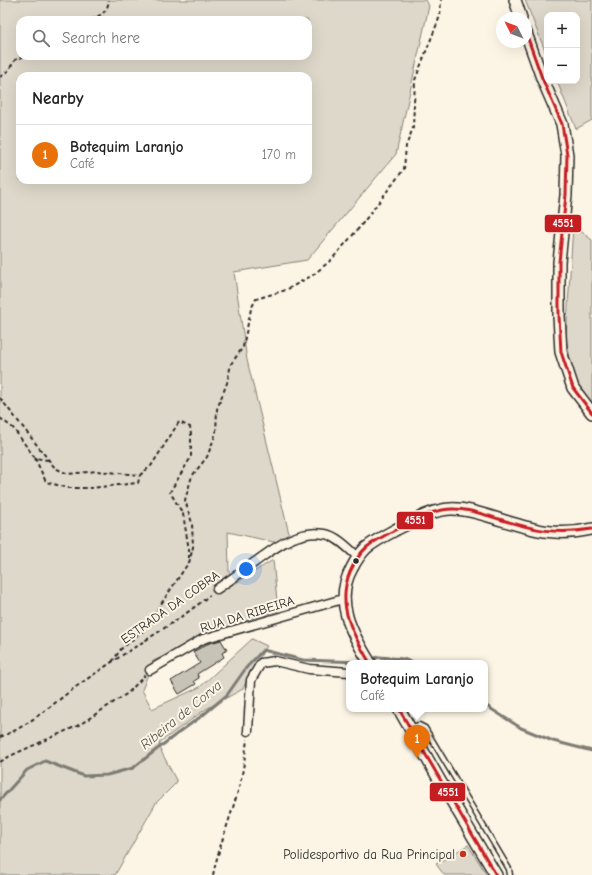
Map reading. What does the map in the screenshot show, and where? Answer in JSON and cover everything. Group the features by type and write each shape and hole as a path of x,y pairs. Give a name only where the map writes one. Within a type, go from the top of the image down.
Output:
{"street":[{"path":"514,0 519,12"},
{"path":"531,48 542,78 562,124 567,155 566,195 559,262 561,352 573,388 592,413"},
{"path":"368,660 359,646 346,615 343,599 344,588 349,573 358,557 365,549 385,536 424,516 450,509 479,513 549,533 566,533 592,529"},
{"name":"ESTRADA DA COBRA","path":"217,589 281,544 301,536 316,533 326,534 337,540 358,557"},
{"name":"RUA DA RIBEIRA","path":"150,670 203,639 343,599"},
{"path":"248,731 250,680 261,663 275,661 309,669 346,672"},
{"path":"401,712 440,782 496,875"}],"lane":[{"path":"410,728 419,725 425,728 509,870 510,875"}],"path":[{"path":"97,16 107,9 109,0"},
{"path":"112,662 121,649 143,631 189,563 192,547 192,523 185,500 192,476 207,457 216,433 217,409 227,382 231,364 243,347 251,309 256,299 286,290 313,275 331,260 359,228 404,169 406,146 413,128 415,80 440,16 441,0"},
{"path":"0,77 8,72 16,60"},
{"path":"0,398 55,468 68,474 97,471 140,475"},
{"path":"0,418 13,428 34,458 46,482 69,488 90,488 138,483 140,475 151,466 179,422 190,427 192,457 170,492 183,514 189,550 189,563"},
{"path":"34,458 49,460"},
{"name":"ESTRADA DA COBRA","path":"0,737 14,732 31,721 70,691 194,608 217,589"},
{"path":"0,762 78,725 128,694 150,670"},
{"path":"213,875 218,853 239,790 245,760 248,731"}],"shaded area":[{"path":"0,0 426,0 429,6 396,154 307,260 234,272 247,360 292,546 228,532 229,572 236,583 273,560 278,611 251,619 153,661 142,690 152,709 200,687 252,639 267,646 250,672 243,689 206,709 159,743 162,753 177,782 156,803 115,875 0,875"},
{"path":"525,0 592,0 592,120 576,129 558,84 580,84 580,12 544,12 544,48 532,18 532,12 530,12"},
{"path":"573,225 592,240 592,405 575,383 566,339"},
{"name":"Polidesportivo da Rua Principal","path":"468,845 487,875 444,875 436,864"}],"building":[{"path":"221,640 227,650 222,653 224,657 197,674 199,678 194,681 196,684 179,694 171,681 200,663 193,652 207,644"}],"waterway":[{"name":"Ribeira de Corva","path":"0,800 27,770 45,761 84,776 107,775 133,768 227,695 246,668 263,650 303,660 346,661"},
{"name":"Ribeira de Corva","path":"368,660 379,657 406,660"},
{"path":"488,707 521,728 553,741 592,751"}],"transit line":[{"name":"4551","path":"531,48 542,78 562,124 567,155 566,195 559,262 561,352 573,388 592,413"},
{"name":"4551","path":"368,660 358,642 348,619 345,596 346,584 350,572 359,556 371,544 379,539 427,515 448,509 472,511 534,529 567,532 592,529"},
{"name":"4551","path":"401,712 496,875"}],"place":[{"name":"Botequim Laranjo","path":"417,758"},
{"name":"Polidesportivo da Rua Principal","path":"463,854"}]}
